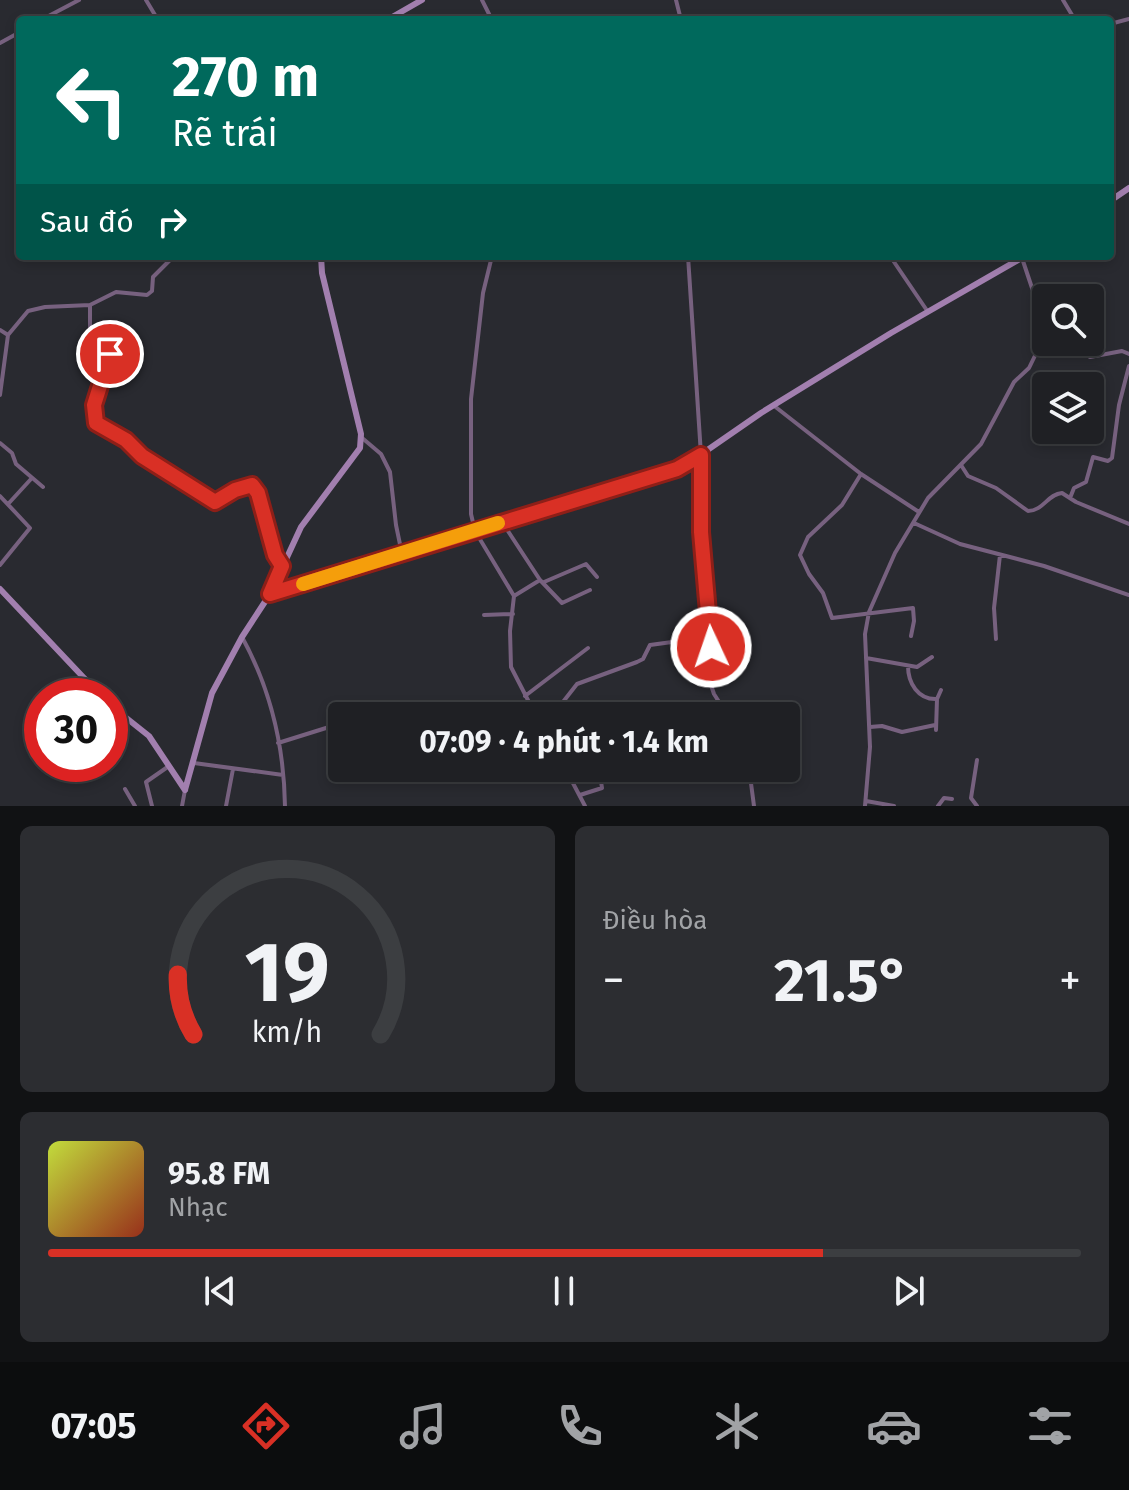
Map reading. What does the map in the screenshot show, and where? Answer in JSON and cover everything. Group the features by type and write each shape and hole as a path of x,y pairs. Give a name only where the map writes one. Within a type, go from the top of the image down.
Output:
{"street":[{"path":"49,16 79,0"},
{"path":"394,16 422,0"},
{"path":"0,395 8,335 28,311 90,305 116,292 151,293 155,274 170,260"},
{"path":"182,806 212,693 242,637 270,594 301,527 357,455 361,437 321,260"},
{"path":"491,260 483,293 471,399 471,514 475,531 514,596 509,659 529,702"},
{"path":"688,260 701,455 701,532 710,620 708,679 720,702"},
{"path":"893,260 928,312"},
{"path":"270,594 677,469 773,405 1019,260"},
{"path":"1025,260 1032,284"},
{"path":"90,305 90,333 114,343 94,405 96,423 126,440 142,456 215,502 235,490 252,485 258,493 275,555 282,566"},
{"path":"0,330 8,335"},
{"path":"1104,354 1122,351 1129,354"},
{"path":"894,806 865,803 870,727 865,628 869,612 895,553 928,498 981,444 1014,382 1029,368 1035,356"},
{"path":"1070,498 1074,488 1086,482 1093,457 1108,461 1112,458 1119,405 1129,366"},
{"path":"773,405 861,474 920,513"},
{"path":"361,437 381,454 390,472 402,554"},
{"path":"0,443 9,449 14,462 43,487"},
{"path":"961,465 968,476 996,488 1028,511 1038,509 1057,493 1129,524"},
{"path":"861,474 842,505 808,537 800,555 823,593 832,618 913,608 911,636"},
{"path":"8,504 31,479"},
{"path":"0,496 30,528 0,565"},
{"path":"502,522 542,581 562,603 590,590"},
{"path":"914,523 960,544 1129,595"},
{"path":"996,639 994,608 1000,555"},
{"path":"514,596 586,564 597,577"},
{"path":"0,589 84,678"},
{"path":"484,615 513,614"},
{"path":"242,637 268,694 283,775 285,806"},
{"path":"563,702 577,684 643,659 650,645 709,637"},
{"path":"525,696 588,648"},
{"path":"866,658 917,667 932,657"},
{"path":"908,666 909,678 917,693 930,700 937,699"},
{"path":"870,727 882,726 902,732 936,728 937,699 941,690"},
{"path":"128,719 149,736 185,790"},
{"path":"278,743 328,727"},
{"path":"977,760 971,798 977,806"},
{"path":"194,763 283,775"},
{"path":"152,806 146,782 169,766"},
{"path":"226,806 233,769"},
{"path":"573,782 585,806"},
{"path":"580,795 602,788 601,782"},
{"path":"751,782 754,806"},
{"path":"125,789 135,806"},
{"path":"938,806 944,798 952,799"}],"slow traffic":[{"path":"303,584 498,523"}],"route":[{"path":"110,354 94,405 93,418 96,423 126,440 142,456 215,502 246,485 255,487 276,560 282,566 270,594 677,469 701,455 701,532 711,647"}]}
